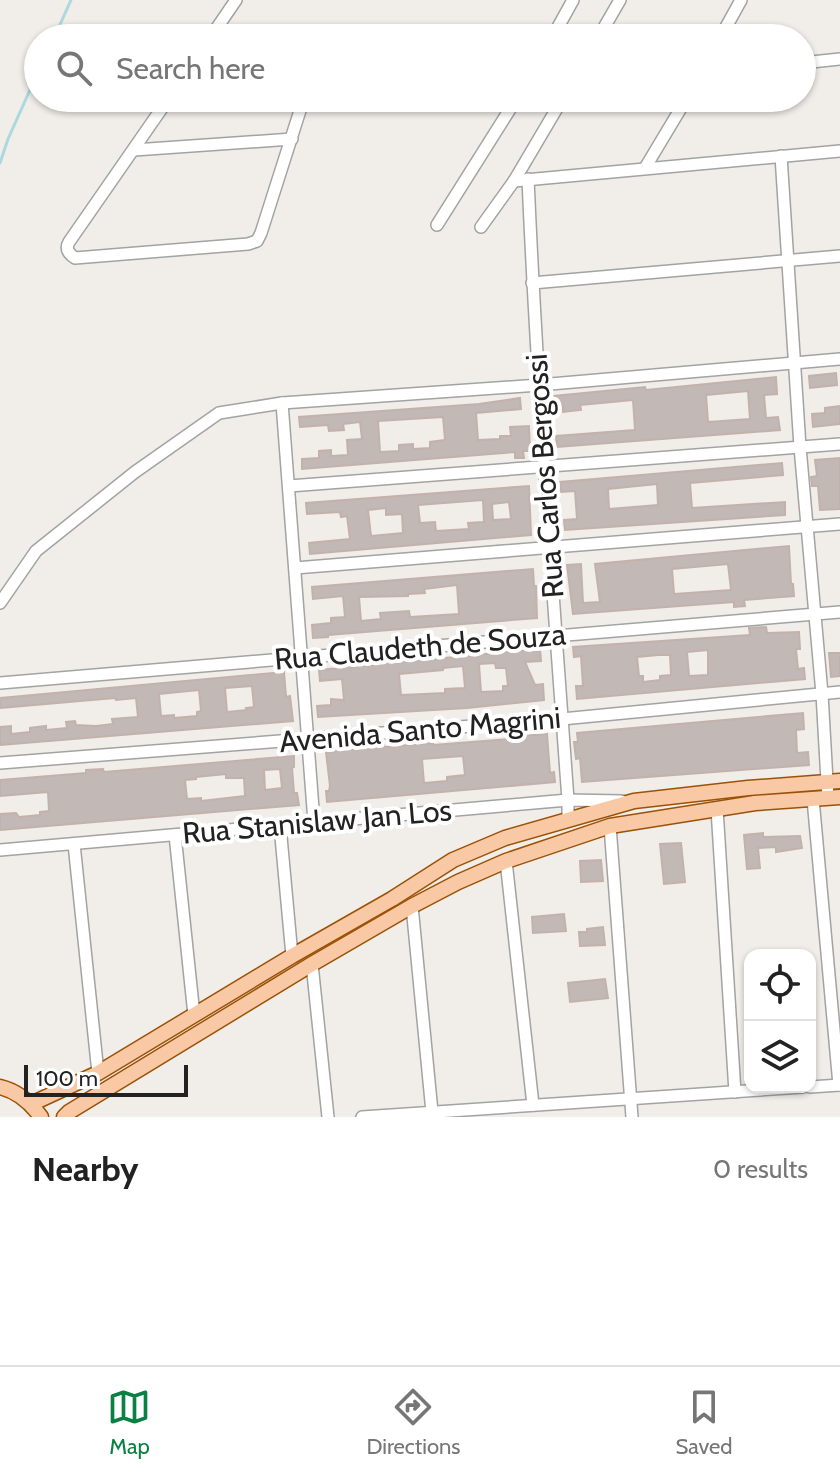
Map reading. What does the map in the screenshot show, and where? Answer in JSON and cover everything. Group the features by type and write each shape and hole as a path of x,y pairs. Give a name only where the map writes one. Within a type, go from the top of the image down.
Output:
{"main road":[{"path":"31,1104 98,1073 453,860 505,838 634,801 748,788 829,792"},
{"path":"64,1117 412,906 506,861 610,826 829,792"},
{"path":"0,1087 9,1089 31,1104 41,1117"}],"street":[{"path":"220,24 236,0"},
{"path":"559,24 573,0"},
{"path":"606,24 620,0"},
{"path":"728,24 741,0"},
{"path":"816,62 840,59"},
{"path":"160,112 69,242 67,249 75,258 257,241 300,112"},
{"path":"437,225 508,112"},
{"path":"481,227 514,181 551,112"},
{"path":"645,168 679,112"},
{"path":"134,150 292,139"},
{"path":"514,181 840,151"},
{"path":"781,156 800,447 829,792 839,1085 816,1087"},
{"name":"Rua Carlos Bergossi","path":"528,179 532,283 568,820"},
{"path":"532,283 840,256"},
{"path":"0,603 36,551 135,472 219,413 282,403 840,359"},
{"path":"282,403 314,822"},
{"path":"289,486 840,444"},
{"path":"295,568 840,524"},
{"name":"Rua Claudeth de Souza","path":"0,683 840,612"},
{"name":"Avenida Santo Magrini","path":"0,763 562,719 840,692"},
{"name":"Rua Stanislaw Jan Los","path":"0,850 568,800 634,801"},
{"path":"717,809 735,1092"},
{"path":"280,826 292,956"},
{"path":"610,826 632,1117"},
{"path":"175,835 194,1015"},
{"path":"74,844 98,1073"},
{"path":"506,861 533,1105"},
{"path":"412,906 432,1112"},
{"path":"312,964 328,1117"},
{"path":"362,1117 744,1091"}],"building":[{"path":"836,373 837,385 810,388 809,376"},
{"path":"776,377 777,394 764,395 766,418 778,417 780,430 557,447 556,436 635,430 633,400 580,405 581,410 563,412 563,406 555,407 554,396 645,387 646,390","holes":["748,391 750,419 708,422 706,395"]},
{"path":"520,398 521,409 476,413 478,440 511,436 510,427 529,426 530,451 523,451 524,458 515,458 515,452 302,469 302,459 319,458 319,451 331,450 331,456 348,455 347,440 362,439 360,422 343,424 344,430 329,431 328,425 300,427 299,417 479,404","holes":["443,417 445,440 430,442 430,448 413,449 413,444 399,445 399,451 380,452 378,421"]},
{"path":"840,406 840,424 813,427 812,414 825,413 825,408"},
{"path":"840,458 840,509 820,510 818,486 812,486 811,477 817,476 815,460"},
{"path":"782,463 783,475 690,483 692,508 785,502 785,515 565,530 564,520 577,519 575,491 561,492 560,482","holes":["657,484 658,505 609,509 608,489"]},
{"path":"529,486 531,535 310,554 309,543 350,539 347,516 341,517 340,512 307,514 306,503","holes":["483,500 484,522 468,523 469,529 436,531 435,522 420,523 418,505","509,502 511,519 493,520 492,504","386,508 386,515 402,514 403,533 371,536 368,510"]},
{"path":"789,546 794,596 744,600 745,606 734,607 734,602 573,614 567,565 581,564 583,603 600,602 595,564","holes":["728,564 731,590 674,594 672,569"]},
{"path":"533,569 537,618 313,638 312,625 331,623 331,618 345,617 343,596 313,599 312,587","holes":["457,585 459,614 410,617 409,611 380,613 381,619 361,621 359,597 408,596 425,593 424,589"]},
{"path":"766,627 767,633 799,632 800,649 796,649 798,669 804,668 805,679 577,699 576,686 583,686 581,656 574,657 573,647 750,635 749,628","holes":["708,650 708,675 689,676 687,652","670,655 671,675 643,682 643,676 639,676 637,657"]},
{"path":"540,649 541,661 525,662 535,685 543,684 544,700 318,717 317,706 331,705 331,699 344,700 342,679 320,681 319,670","holes":["495,663 496,668 506,668 508,686 503,686 503,691 481,692 479,664","463,666 465,688 445,689 445,693 401,695 399,674"]},
{"path":"829,653 840,653 840,676 831,677"},
{"path":"284,672 286,697 290,696 293,721 0,745 0,727 11,726 11,734 46,726 46,730 67,728 66,722 96,726 113,724 112,719 138,717 136,698 0,708 0,698","holes":["252,686 254,707 227,712 225,688","199,690 201,711 197,712 197,716 161,716 159,694"]},
{"path":"803,713 804,729 796,730 797,753 808,752 809,765 582,782 580,758 576,759 574,742 578,742 577,733"},
{"path":"547,734 550,773 554,772 555,782 327,802 326,791 330,786 326,752","holes":["463,756 465,775 447,777 447,781 424,783 422,759"]},
{"path":"294,756 294,793 297,793 299,805 0,830 0,814 16,813 19,817 49,811 48,792 0,796 0,780 86,773 86,770 103,769 104,772","holes":["280,769 282,788 265,790 264,770","226,774 226,778 244,778 245,796 201,801 201,798 187,799 185,780"]},
{"path":"763,833 763,837 800,836 802,848 776,852 776,847 758,848 760,868 747,869 744,835"},
{"path":"681,843 685,882 664,884 660,844"},
{"path":"601,860 603,881 581,882 580,861"},
{"path":"564,914 566,931 533,933 532,917"},
{"path":"603,927 605,945 580,946 579,932"},
{"path":"605,979 608,998 570,1002 568,983"}],"waterway":[{"path":"60,24 71,0"},
{"path":"0,163 24,103"}]}
